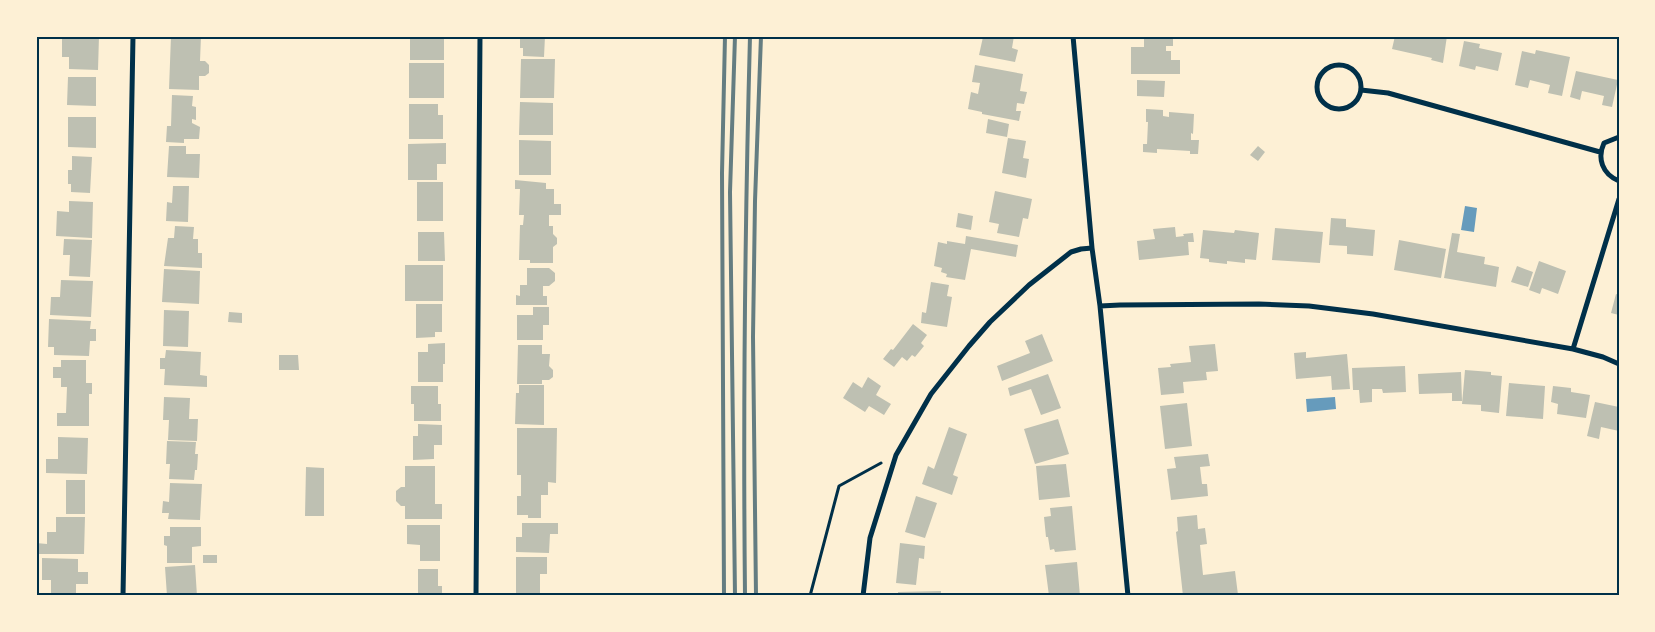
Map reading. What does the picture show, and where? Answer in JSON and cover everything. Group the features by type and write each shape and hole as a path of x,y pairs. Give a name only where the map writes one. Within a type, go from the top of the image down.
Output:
{"street":[{"path":"123,596 133,36"},
{"path":"476,596 480,36"},
{"path":"1073,36 1092,248 1100,306 1128,596"},
{"path":"1342,65 1350,68 1357,74 1361,82 1361,90 1359,98 1353,105 1345,109 1336,110 1328,107 1322,101 1317,85 1320,76 1325,70 1333,66 1342,65"},
{"path":"1361,90 1388,93 1600,152"},
{"path":"1619,137 1604,143 1600,152 1602,164 1607,172 1619,181"},
{"path":"1573,349 1619,199"},
{"path":"863,596 870,538 896,455 931,394 990,322 1030,284 1072,252 1092,248"},
{"path":"1100,306 1120,304 1309,306 1573,349 1603,357 1619,364"}],"path":[{"path":"810,596 839,486 896,455"}],"water":[{"path":"1465,206 1477,208 1474,232 1461,230"},
{"path":"1335,397 1336,409 1307,412 1306,399"}],"building":[{"path":"69,36 99,36 98,70 69,69 69,57 62,57 62,39 69,39"},
{"path":"171,36 201,36 200,61 205,61 209,65 209,73 205,76 199,76 199,90 169,89"},
{"path":"410,36 444,36 444,60 410,60"},
{"path":"545,36 544,57 523,56 523,48 520,48 520,37"},
{"path":"988,36 1014,36 1012,48 1018,50 1015,62 979,55 983,37 988,38"},
{"path":"1144,36 1173,36 1173,46 1166,46 1166,51 1171,51 1171,60 1180,60 1180,74 1131,74 1131,47 1144,47"},
{"path":"1395,36 1447,36 1443,63 1431,60 1432,58 1392,49"},
{"path":"1464,41 1480,44 1479,48 1502,53 1498,71 1476,66 1475,70 1459,66"},
{"path":"1536,50 1570,57 1562,96 1548,93 1550,85 1530,80 1528,88 1515,85 1522,51 1535,54"},
{"path":"521,59 555,59 554,98 520,98"},
{"path":"409,63 444,63 444,98 409,98"},
{"path":"975,65 1023,74 1020,91 1027,92 1024,104 1017,103 1016,111 1021,111 1019,121 982,114 982,112 968,109 971,92 978,94 980,83 972,82"},
{"path":"1576,71 1618,80 1612,107 1602,105 1604,96 1582,91 1580,100 1570,97"},
{"path":"68,77 96,77 96,106 67,105"},
{"path":"1137,80 1165,81 1164,97 1137,96"},
{"path":"172,95 193,96 192,106 196,107 196,120 192,119 192,123 200,127 199,139 184,139 184,143 166,142 167,126 171,126"},
{"path":"520,102 553,103 553,135 519,135"},
{"path":"409,104 438,104 438,115 443,115 443,139 409,139"},
{"path":"1146,109 1163,110 1163,116 1169,117 1169,112 1194,114 1191,140 1199,140 1198,154 1190,154 1190,151 1157,149 1157,153 1143,152 1143,144 1147,144 1148,122 1146,122"},
{"path":"68,117 96,117 96,148 68,147"},
{"path":"988,119 1009,124 1007,137 986,133"},
{"path":"1008,138 1026,141 1023,158 1029,159 1026,178 1002,173"},
{"path":"519,140 551,141 551,175 519,175"},
{"path":"446,143 446,164 437,164 437,180 408,180 408,144"},
{"path":"169,146 186,146 186,154 200,154 199,178 167,177"},
{"path":"1258,146 1265,152 1258,161 1250,155"},
{"path":"72,156 92,157 90,193 71,192 71,184 68,184 68,170 72,170"},
{"path":"515,180 546,183 546,189 554,189 554,204 561,204 561,215 549,215 549,226 553,226 553,234 557,238 557,244 553,247 553,263 530,263 530,260 519,260 520,225 523,225 524,215 519,215 520,189 515,189"},
{"path":"417,182 443,182 443,221 417,221"},
{"path":"173,186 189,186 188,222 166,221 167,202 172,203"},
{"path":"995,191 1032,199 1028,219 1023,218 1019,237 997,233 999,224 989,222"},
{"path":"69,201 93,202 92,238 56,236 57,211 69,212"},
{"path":"958,213 973,216 971,230 956,227"},
{"path":"1331,218 1346,219 1346,227 1375,230 1373,256 1347,254 1347,246 1329,245"},
{"path":"175,226 194,227 193,239 198,239 198,253 202,253 202,268 164,266 168,238 174,238"},
{"path":"1175,227 1176,237 1193,233 1194,242 1188,242 1189,255 1139,260 1137,241 1155,239 1153,229"},
{"path":"1275,228 1323,232 1320,263 1272,260"},
{"path":"1203,230 1234,233 1235,230 1259,233 1256,260 1245,259 1245,263 1227,261 1227,264 1209,262 1209,259 1200,258"},
{"path":"418,232 444,232 445,261 418,261"},
{"path":"1452,233 1460,234 1457,252 1485,257 1484,264 1499,267 1496,287 1444,278"},
{"path":"966,236 1018,245 1016,257 971,249 965,280 946,277 947,274 941,272 942,268 934,266 938,242 947,244 947,241 965,244"},
{"path":"64,239 92,240 90,277 69,276 70,255 63,255"},
{"path":"1399,240 1446,249 1441,278 1394,270"},
{"path":"1539,261 1566,271 1558,294 1542,288 1540,294 1529,290"},
{"path":"405,265 443,265 443,301 405,301"},
{"path":"1517,266 1533,272 1528,287 1511,282"},
{"path":"527,268 549,268 555,273 555,281 549,286 543,286 543,296 547,296 547,305 516,305 516,295 520,296 520,285 527,285"},
{"path":"164,269 200,271 199,304 162,302"},
{"path":"61,280 93,281 91,317 50,315 51,297 60,297"},
{"path":"931,282 949,285 947,296 952,297 947,327 921,323 922,312 926,313"},
{"path":"1616,294 1619,295 1619,315 1611,313"},
{"path":"416,304 442,304 442,332 435,332 435,337 416,338"},
{"path":"533,307 549,307 549,325 543,325 543,340 517,340 517,315 533,315"},
{"path":"164,310 189,311 188,347 163,346"},
{"path":"229,312 242,313 242,323 228,322"},
{"path":"49,319 91,321 90,329 96,329 96,341 90,341 89,356 54,355 54,347 48,347"},
{"path":"913,324 927,335 921,343 924,346 915,357 912,355 907,361 902,357 894,367 883,359 891,349 893,350"},
{"path":"1042,334 1053,361 1002,381 997,366 1030,353 1025,341"},
{"path":"445,343 443,382 418,382 418,352 428,352 428,344"},
{"path":"1215,344 1218,371 1206,372 1207,380 1183,382 1184,393 1161,395 1158,368 1171,367 1170,364 1191,362 1189,346"},
{"path":"518,345 542,345 542,354 550,354 549,366 553,370 553,377 549,380 542,380 542,384 517,384"},
{"path":"166,350 201,352 200,375 207,376 207,387 164,385 165,369 160,369 160,358 165,358"},
{"path":"1306,352 1306,358 1347,354 1350,389 1332,390 1331,376 1296,379 1294,353"},
{"path":"279,355 298,355 299,370 279,370"},
{"path":"61,360 86,360 86,383 92,383 92,394 89,394 89,426 57,426 57,413 66,413 67,387 61,387 61,378 53,378 53,367 61,367"},
{"path":"1405,366 1406,392 1383,393 1382,389 1372,389 1372,402 1360,403 1359,390 1353,390 1352,368"},
{"path":"1465,370 1491,372 1491,375 1502,376 1499,413 1481,411 1481,405 1462,404"},
{"path":"1461,372 1462,401 1452,401 1452,393 1419,394 1418,374"},
{"path":"1048,374 1061,408 1041,415 1031,389 1010,396 1008,388"},
{"path":"868,377 881,386 876,395 891,404 884,415 869,406 865,412 843,398 853,382 862,388"},
{"path":"1509,383 1545,386 1543,419 1506,416"},
{"path":"519,385 544,385 544,425 515,424 516,393 519,393"},
{"path":"411,386 438,386 438,404 441,404 441,421 414,421 414,404 411,404"},
{"path":"1553,386 1571,388 1571,392 1590,395 1586,418 1557,414 1558,404 1551,402"},
{"path":"164,397 190,398 189,419 198,419 197,441 168,440 169,420 163,420"},
{"path":"1595,402 1619,407 1619,431 1601,427 1599,439 1587,436"},
{"path":"1187,403 1192,446 1165,449 1160,406"},
{"path":"1058,419 1069,454 1035,464 1024,429"},
{"path":"418,424 442,425 442,445 434,445 434,459 413,460 413,436 418,436"},
{"path":"949,427 967,434 953,475 958,477 952,495 922,484 928,466 934,469"},
{"path":"517,428 557,428 556,483 548,482 548,495 541,495 541,518 528,518 528,515 517,515 517,496 521,496 521,475 517,475"},
{"path":"58,437 88,438 87,474 46,473 46,459 58,459"},
{"path":"167,441 196,442 195,454 198,454 194,480 169,479 170,464 166,464"},
{"path":"1208,454 1210,466 1200,467 1202,484 1207,484 1208,496 1171,500 1167,469 1176,468 1174,457"},
{"path":"1066,464 1070,497 1039,500 1036,466"},
{"path":"405,466 435,466 435,504 442,504 442,519 405,519 405,506 401,506 396,501 396,491 401,487 405,487"},
{"path":"306,467 324,468 324,516 305,516"},
{"path":"66,480 85,480 85,514 66,514"},
{"path":"170,483 202,484 200,520 168,519 169,513 162,513 163,501 169,502"},
{"path":"916,496 937,503 925,538 905,532"},
{"path":"1072,506 1076,550 1055,552 1054,549 1050,550 1048,537 1046,537 1044,517 1051,516 1050,508"},
{"path":"1197,515 1198,529 1205,528 1207,544 1200,545 1203,575 1235,571 1238,595 1183,596 1176,532 1178,531 1177,517"},
{"path":"56,517 85,517 84,554 36,554 36,543 47,544 47,532 56,532"},
{"path":"522,523 558,523 558,534 550,534 549,553 516,552 516,537 522,537"},
{"path":"407,525 440,525 440,561 420,561 420,545 407,544"},
{"path":"170,527 201,527 201,546 192,547 192,563 167,563 167,546 164,545 164,536 170,536"},
{"path":"900,543 925,546 924,559 919,558 916,585 896,583"},
{"path":"203,555 217,555 217,563 203,563"},
{"path":"516,557 547,557 547,574 540,574 540,596 516,596"},
{"path":"42,558 78,559 78,572 88,572 88,584 76,584 76,593 51,594 51,580 42,580"},
{"path":"1077,562 1080,596 1049,596 1045,565"},
{"path":"195,565 197,596 167,596 165,567"},
{"path":"418,569 438,569 438,586 442,586 442,596 418,596"},
{"path":"941,591 941,596 898,596 898,592"}],"railway":[{"path":"724,596 722,173 725,36"},
{"path":"735,36 730,192 735,596"},
{"path":"745,596 745,316 750,36"},
{"path":"756,596 753,337 755,201 761,36"}]}
